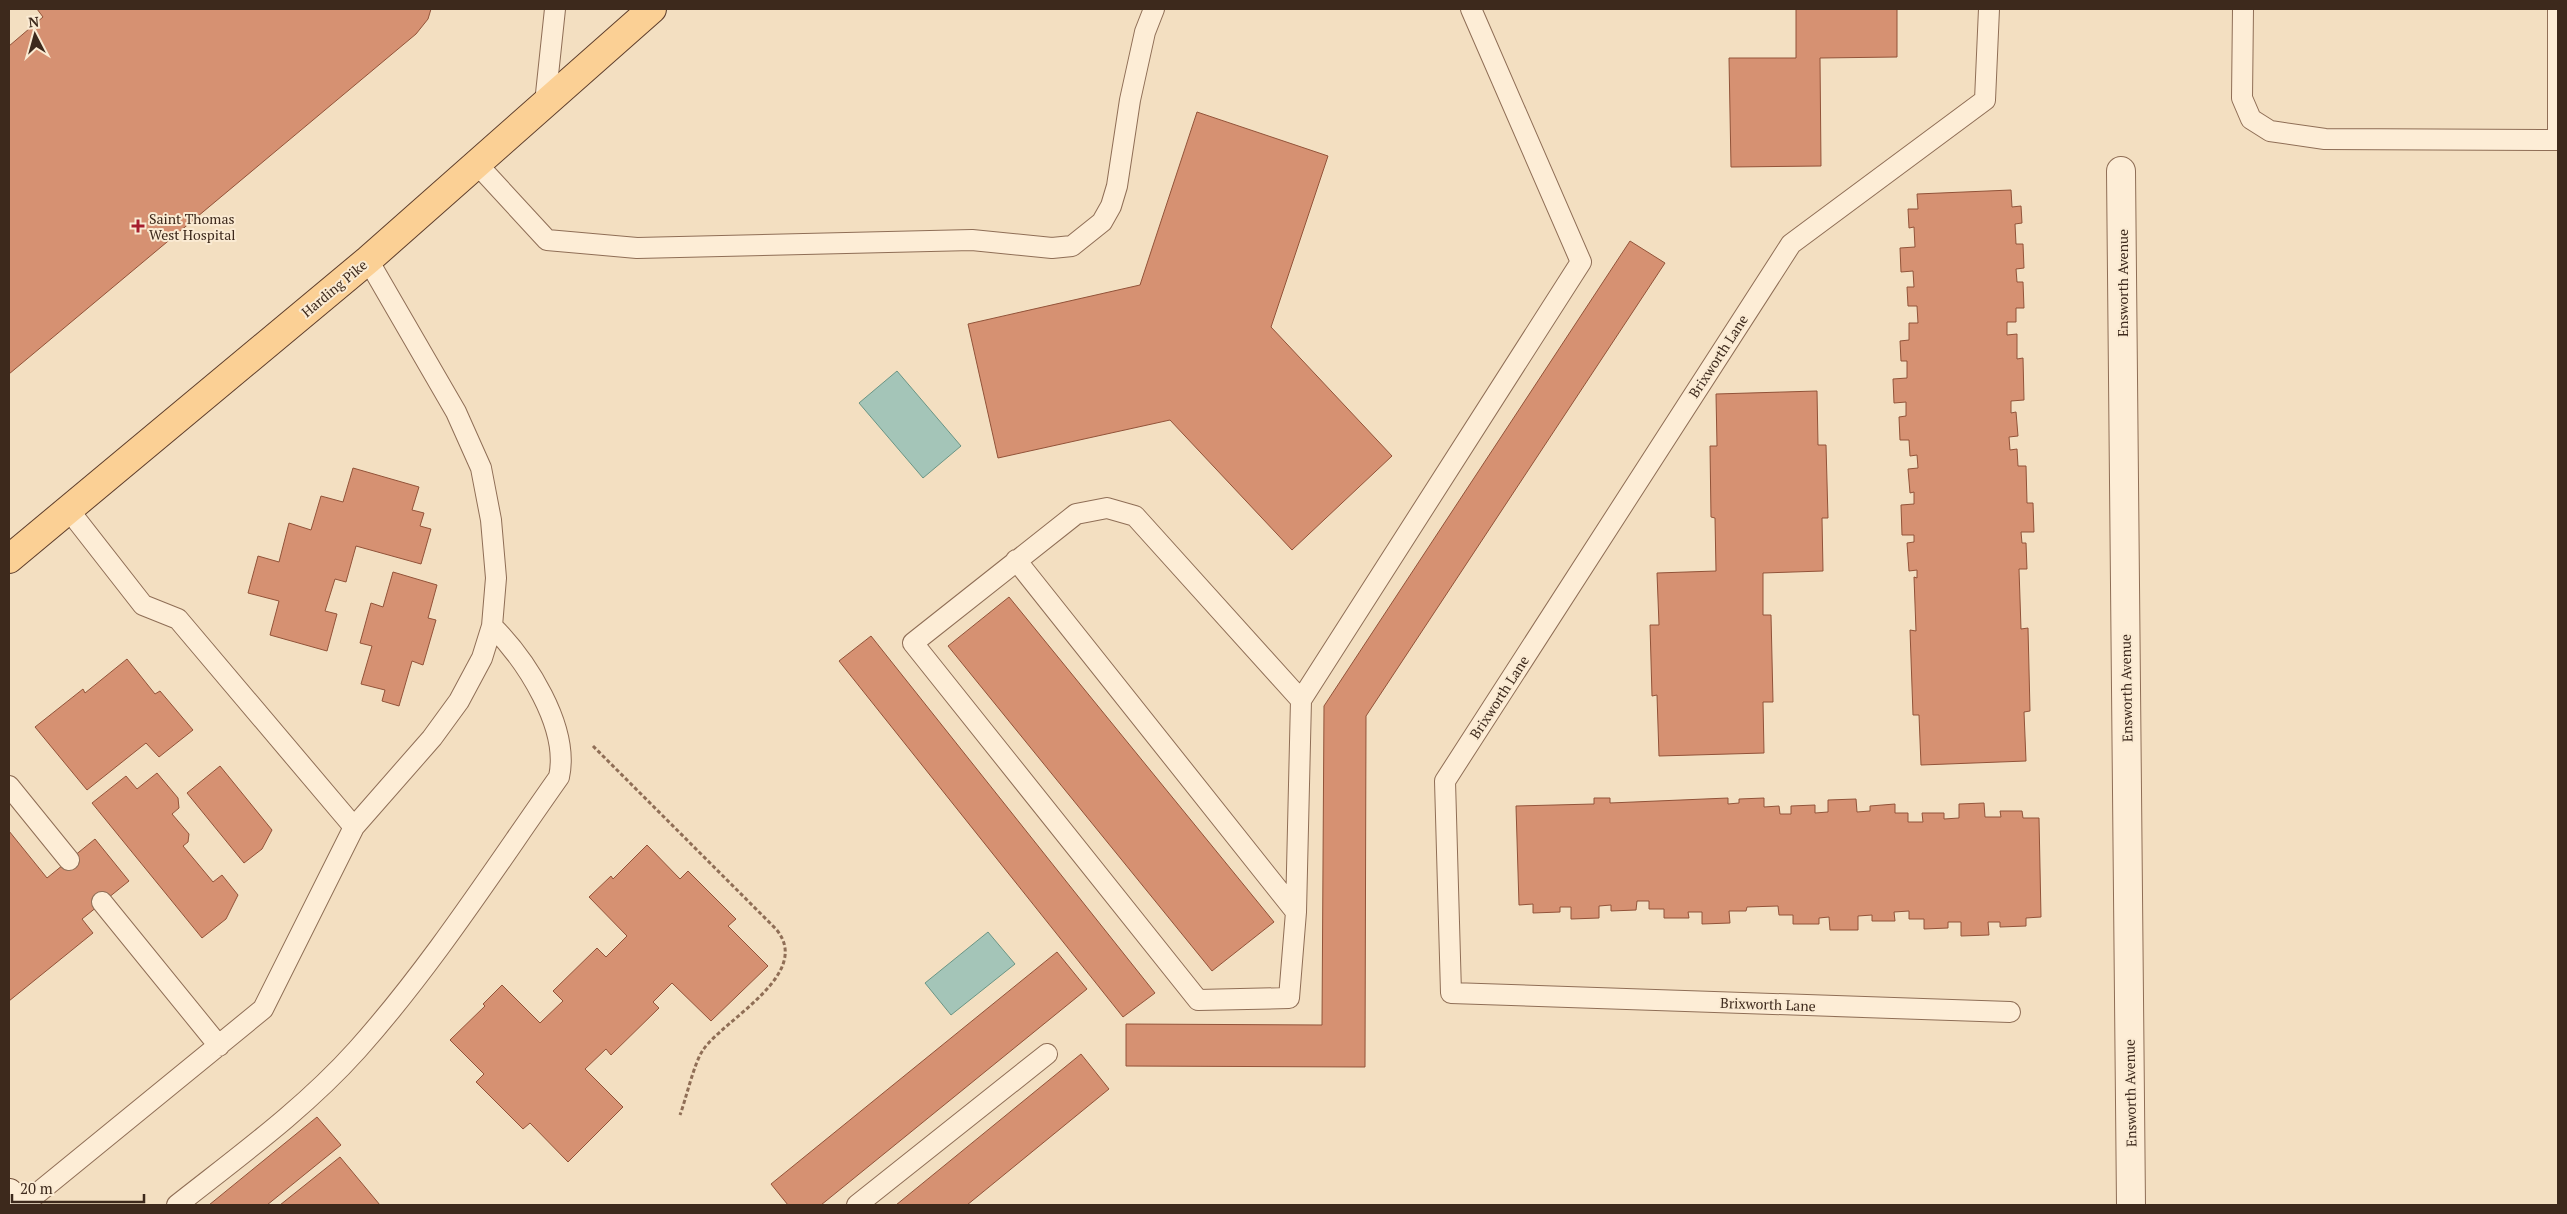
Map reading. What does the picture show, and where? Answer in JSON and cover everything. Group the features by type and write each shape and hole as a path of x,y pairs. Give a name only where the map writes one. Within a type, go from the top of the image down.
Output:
{"main road":[{"name":"Harding Pike","path":"9,559 368,260 652,9"}],"street":[{"name":"Ensworth Avenue","path":"2122,172 2131,1205"},
{"path":"9,1193 19,1205"}],"lane":[{"path":"545,103 555,9"},
{"path":"477,164 547,240 637,248 982,241 1052,248 1072,246 1102,222 1111,206 1117,186 1130,100 1145,32 1154,9"},
{"path":"1302,700 1135,516 1107,508 1076,514 913,643 1198,1000 1289,998 1296,912 1302,700 1581,262 1471,9"},
{"name":"Brixworth Lane","path":"1989,9 1986,100 1791,244 1444,781 1450,992 2010,1012"},
{"path":"2243,9 2242,98 2250,119 2270,132 2325,139 2558,140 2558,9"},
{"path":"23,1205 263,1008 354,827 432,738 459,702 482,658 492,626 496,578 491,520 482,468 456,412 368,260"},
{"path":"68,509 143,605 178,618 354,827"},
{"path":"1016,560 1296,912"},
{"path":"177,1205 302,1105 362,1044 420,973 559,777 562,762 560,741 544,702 528,669 513,646 492,626"},
{"path":"9,786 69,860"},
{"path":"102,902 218,1046"},
{"path":"856,1205 1048,1054"}],"path":[{"path":"560,741 582,734 783,938 785,953 781,971 775,981 702,1050 680,1115"}],"shaded area":[{"path":"897,371 961,446 923,478 859,403"},
{"path":"988,932 1015,964 951,1015 925,983"}],"building":[{"name":"Saint Thomas West Hospital","path":"37,9 431,9 428,19 416,34 9,374 9,46 43,17"},
{"path":"1796,9 1897,9 1897,57 1820,58 1821,166 1731,167 1729,58 1796,58"},
{"path":"1197,112 1328,156 1271,327 1392,456 1292,550 1170,420 998,458 968,324 1140,285"},
{"path":"2011,190 2012,207 2021,206 2022,223 2015,224 2016,244 2023,244 2024,268 2016,269 2017,282 2023,282 2024,308 2016,308 2016,322 2007,322 2007,335 2017,334 2017,359 2023,358 2024,400 2011,401 2011,413 2016,412 2018,436 2009,437 2010,450 2017,449 2018,466 2026,466 2027,503 2033,503 2034,532 2021,532 2022,543 2026,543 2027,569 2019,569 2021,629 2028,628 2030,711 2024,712 2026,761 1921,765 1919,715 1913,715 1910,630 1916,631 1914,577 1917,578 1917,570 1909,571 1907,543 1914,542 1914,535 1902,535 1901,505 1914,504 1914,492 1910,493 1908,469 1918,468 1917,455 1910,456 1909,440 1900,440 1899,417 1906,416 1906,402 1894,403 1893,379 1907,378 1907,361 1901,361 1900,341 1909,340 1909,323 1918,323 1917,306 1908,306 1907,287 1914,287 1913,271 1901,272 1900,248 1915,247 1914,227 1909,228 1908,209 1918,209 1917,194"},
{"path":"1630,241 1665,263 1366,716 1365,1067 1126,1066 1126,1024 1322,1025 1324,706"},
{"path":"1817,391 1818,445 1826,445 1828,518 1822,518 1823,571 1763,573 1763,615 1771,615 1773,702 1763,702 1764,753 1659,756 1657,695 1652,696 1650,625 1659,625 1657,573 1716,571 1715,518 1711,517 1710,446 1717,446 1716,394"},
{"path":"353,468 419,487 412,510 424,513 420,526 431,529 421,564 356,546 346,582 335,579 325,611 337,614 327,651 270,635 279,601 248,593 258,556 279,562 289,523 311,530 321,496 343,502"},
{"path":"393,572 437,585 428,618 436,620 423,665 412,661 399,706 382,701 385,690 361,684 372,646 360,643 371,603 383,607"},
{"path":"1009,597 1274,922 1212,971 948,646"},
{"path":"871,636 1155,993 1123,1017 839,661"},
{"path":"127,659 155,694 160,691 193,730 159,757 146,743 87,790 35,727 83,689 85,693"},
{"path":"220,766 272,830 262,849 244,863 187,793"},
{"path":"157,773 178,798 179,808 172,814 189,834 188,842 183,846 213,882 222,875 238,895 226,919 202,938 92,803 126,776 137,789"},
{"path":"1594,798 1610,798 1610,803 1728,798 1728,804 1739,803 1739,799 1764,798 1764,807 1779,806 1780,814 1791,814 1791,806 1815,805 1815,813 1828,812 1828,800 1856,799 1857,812 1870,811 1870,806 1895,804 1895,813 1908,813 1908,822 1923,822 1922,813 1944,813 1944,819 1959,818 1959,804 1984,803 1985,817 2001,817 2000,811 2022,811 2023,818 2039,818 2041,917 2026,918 2026,926 2000,927 2000,922 1988,922 1989,935 1961,936 1961,922 1948,922 1948,928 1924,929 1924,919 1909,919 1909,911 1894,912 1895,921 1872,921 1872,915 1858,916 1858,930 1830,930 1829,917 1819,918 1819,924 1793,924 1793,915 1779,915 1778,906 1747,907 1746,911 1729,911 1730,923 1702,924 1702,912 1688,912 1689,918 1664,918 1664,909 1649,909 1649,901 1637,901 1636,910 1611,911 1611,905 1599,906 1599,918 1571,919 1571,907 1560,907 1560,912 1533,913 1533,904 1519,905 1516,806 1594,804"},
{"path":"9,831 47,878 95,839 129,881 82,919 93,933 9,1001"},
{"path":"647,845 680,879 688,871 736,919 728,926 768,966 711,1021 672,983 653,1002 659,1008 611,1055 606,1049 585,1069 623,1107 568,1162 530,1123 523,1129 476,1082 484,1074 450,1040 485,1006 483,1004 502,985 540,1023 563,1001 553,991 597,948 606,957 627,936 589,897 611,876 613,879"},
{"path":"1057,952 1087,989 821,1205 788,1205 771,1184"},
{"path":"1081,1054 1109,1089 967,1205 896,1205"},
{"path":"317,1117 341,1145 267,1205 209,1205"},
{"path":"340,1157 380,1205 280,1205"}],"place":[{"name":"Saint Thomas West Hospital","path":"138,226"}]}
